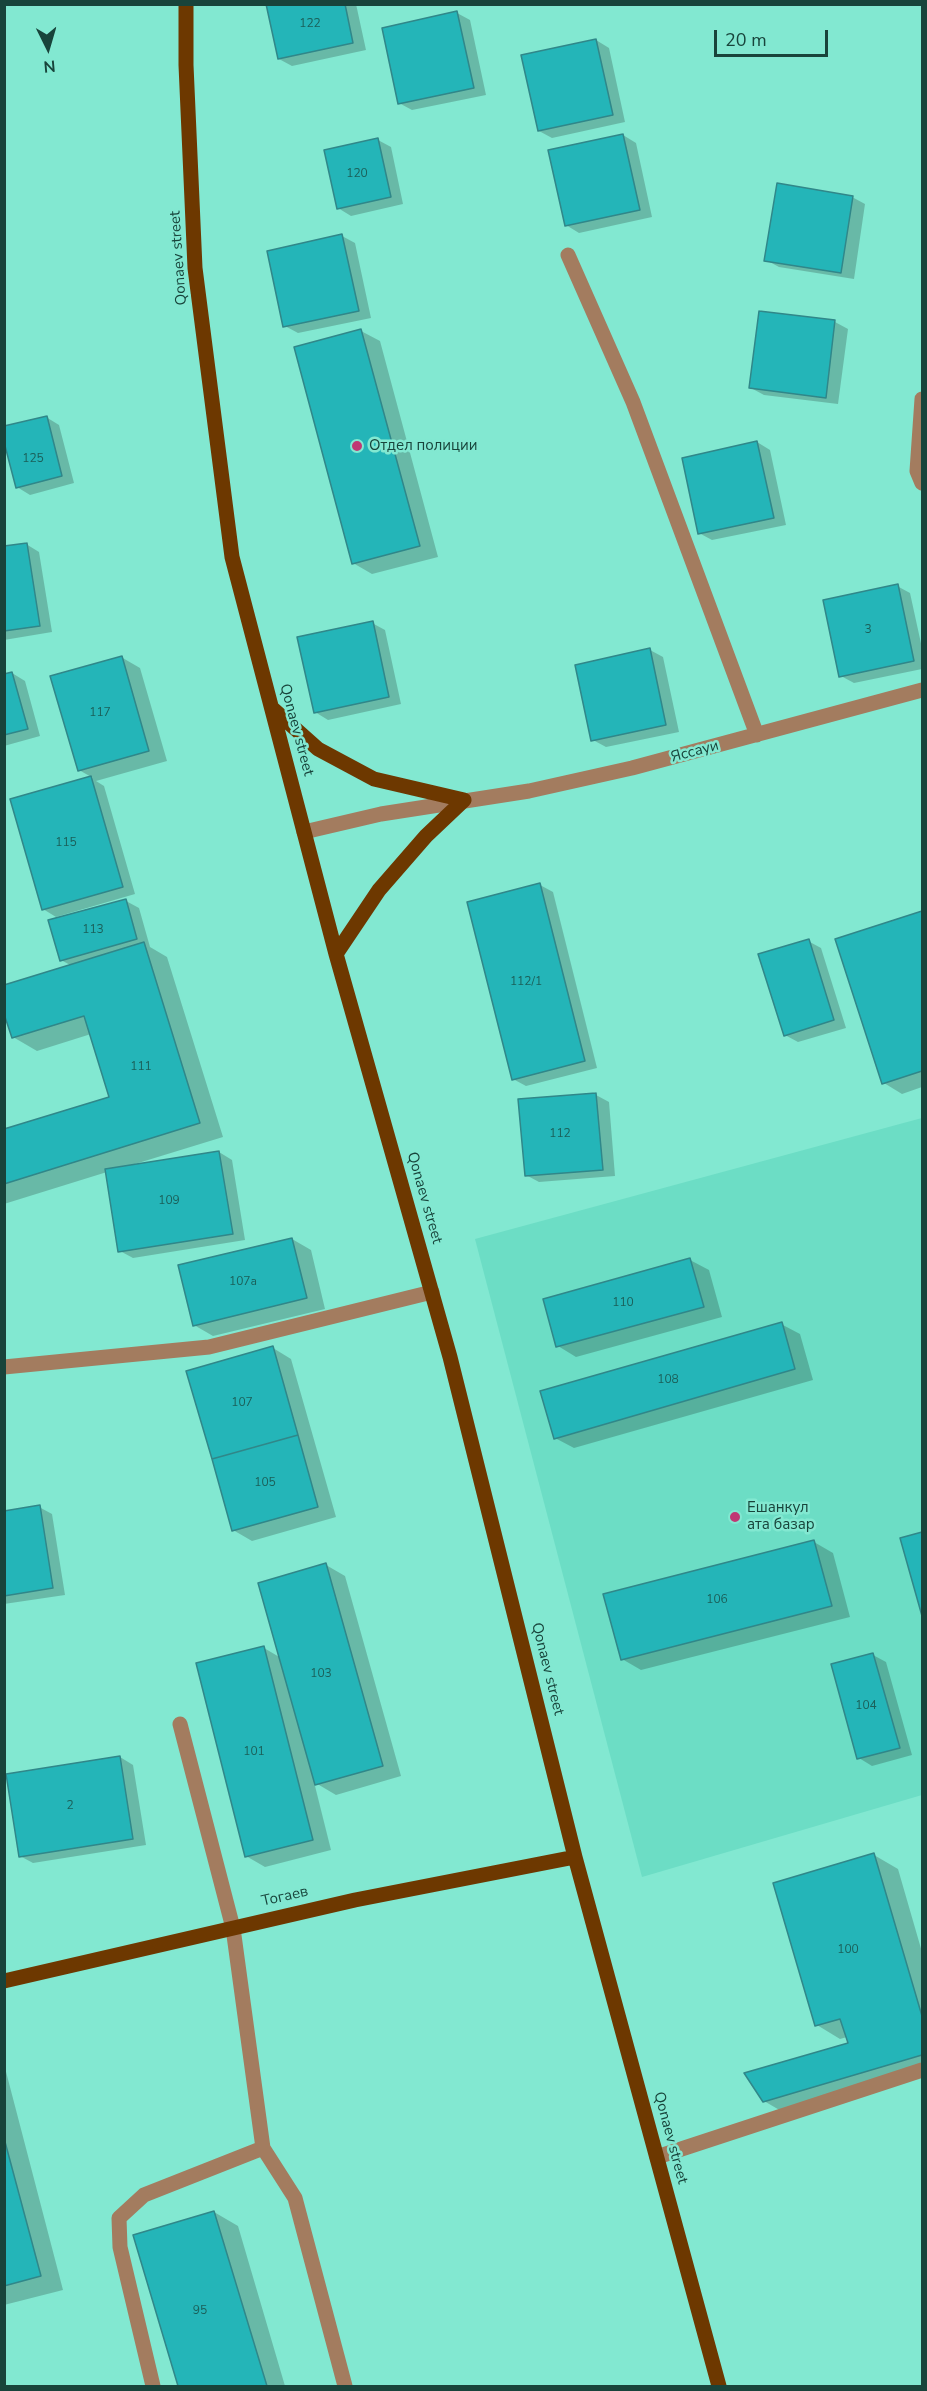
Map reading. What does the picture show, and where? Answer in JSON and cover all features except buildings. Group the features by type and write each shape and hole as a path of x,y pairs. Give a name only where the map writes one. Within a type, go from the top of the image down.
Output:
{"main road":[{"name":"Qonaev street","path":"186,4 186,65 195,268 232,557 336,954 450,1357 575,1857 719,2386"},
{"path":"272,708 318,749 374,779 464,800"},
{"path":"336,954 379,890 426,836 464,800"},
{"name":"Тогаев","path":"4,1981 355,1900 575,1857"}],"street":[{"path":"568,255 633,402 757,735"},
{"path":"922,399 917,471 922,483"},
{"name":"Яссауи","path":"304,832 381,814 529,791 632,768 922,690"},
{"path":"4,1367 209,1347 432,1292"},
{"path":"180,1724 233,1928 263,2148 295,2198 345,2386"},
{"path":"657,2157 922,2070"},
{"path":"153,2386 120,2247 119,2218 144,2195 263,2148"}],"shaded area":[{"name":"Ешанкул ата базар","path":"922,1118 922,1795 642,1877 475,1239"}],"place":[{"name":"Отдел полиции","path":"357,446"},
{"name":"Ешанкул ата базар","path":"735,1517"}]}
